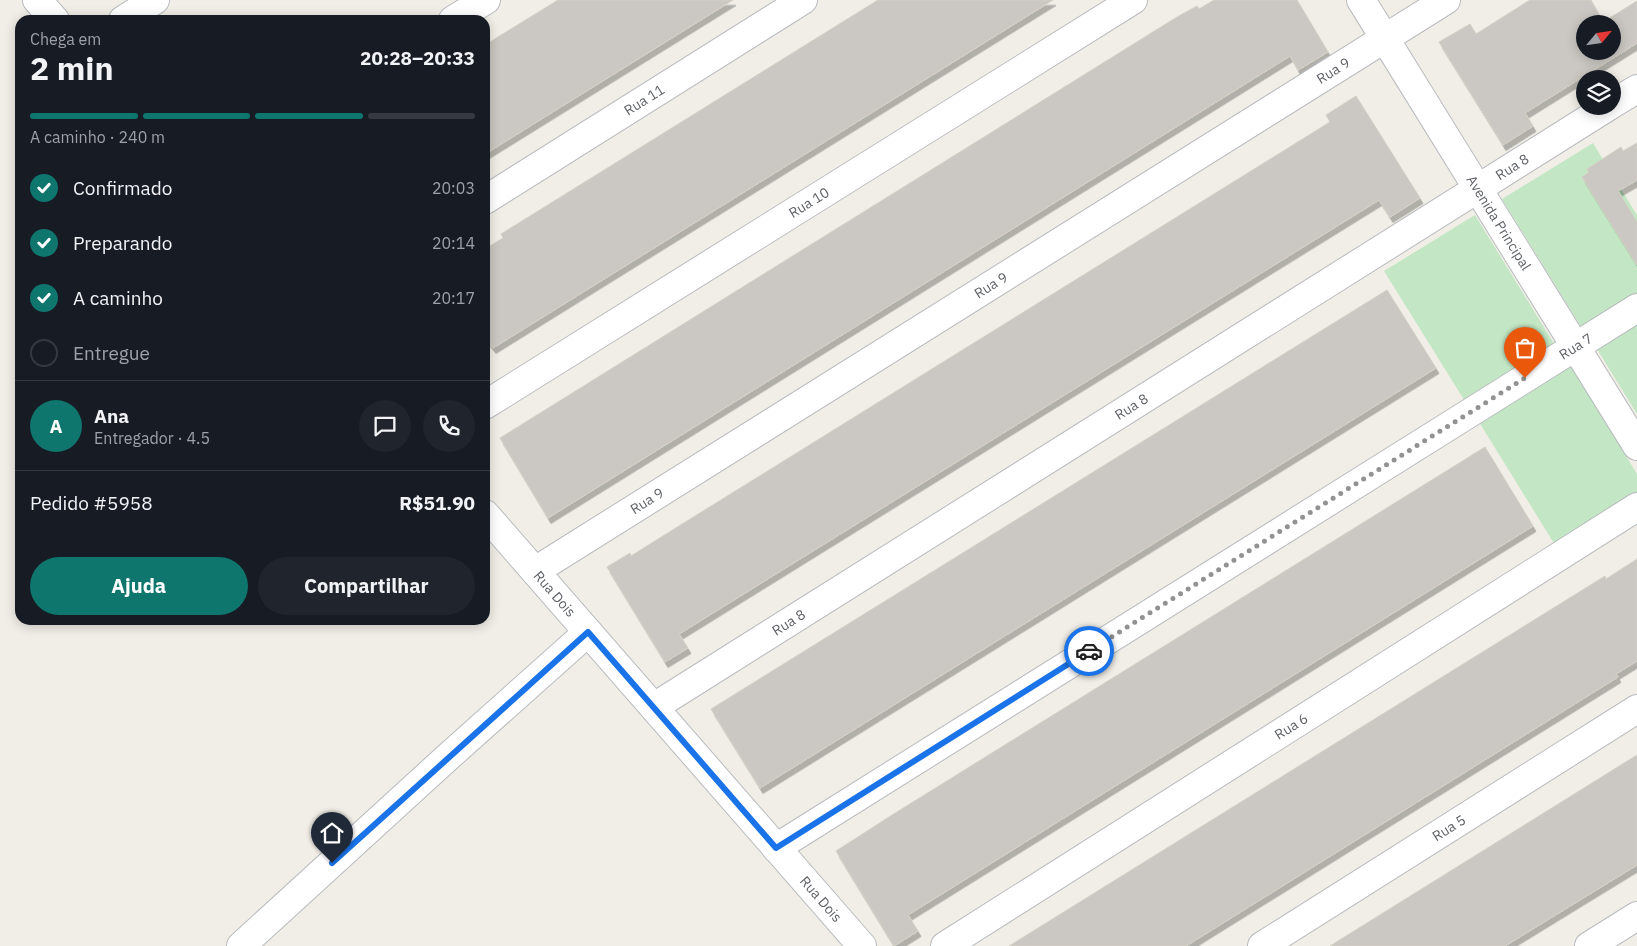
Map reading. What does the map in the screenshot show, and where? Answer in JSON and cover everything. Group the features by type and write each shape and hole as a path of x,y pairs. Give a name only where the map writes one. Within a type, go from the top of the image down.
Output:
{"street":[{"path":"37,0 50,15"},
{"path":"130,15 155,0"},
{"path":"462,15 486,0"},
{"name":"Rua 11","path":"490,197 804,0"},
{"name":"Rua 10","path":"490,402 1133,0"},
{"name":"Avenida Principal","path":"1361,0 1637,446"},
{"name":"Rua 9","path":"535,571 1446,0"},
{"path":"1621,99 1637,89"},
{"name":"Rua 8","path":"654,708 1595,115"},
{"name":"Rua 7","path":"776,848 1637,308"},
{"name":"Rua 6","path":"944,946 1637,507"},
{"name":"Rua Dois","path":"490,520 862,946"},
{"path":"245,945 449,756 588,632"},
{"name":"Rua 5","path":"1262,946 1637,709"},
{"path":"1589,946 1637,916"}],"green space":[{"path":"1593,143 1637,215 1637,297 1583,330 1502,199"},
{"path":"1475,215 1556,347 1466,403 1384,271"},
{"path":"1637,324 1637,414 1597,349"},
{"path":"1570,365 1637,474 1637,505 1560,553 1479,422"}],"building":[{"path":"558,0 733,0 490,151 490,42"},
{"path":"878,0 1053,0 493,348 490,344 490,246 503,238 501,234"},
{"path":"1214,0 1297,0 1328,52 1298,70 1290,56 548,518 500,438 1177,17 1197,6 1199,9"},
{"path":"1530,0 1591,0 1599,15 1576,15 1576,60 1610,60 1594,70 1576,70 1576,81 1525,113 1533,126 1503,145 1439,42 1470,24 1476,34"},
{"path":"1637,1 1637,43 1621,53 1621,15 1614,15"},
{"path":"1356,96 1420,198 1390,217 1379,200 679,634 688,648 665,662 607,567 630,553 631,556 1330,122 1326,115"},
{"path":"1637,143 1637,180 1618,191 1637,222 1637,265 1582,177 1589,172 1587,169 1621,147 1623,151"},
{"path":"1387,290 1436,368 760,788 711,709"},
{"path":"1485,447 1533,526 908,915 918,931 894,946 836,851"},
{"path":"1637,559 1637,661 1616,674 1618,677 1186,946 1009,946 1605,576 1606,579"},
{"path":"1637,755 1637,865 1505,946 1330,946"}],"way so far":[{"path":"1089,651 1525,378"}],"route":[{"path":"332,863 588,632 776,848 1089,651"}]}
